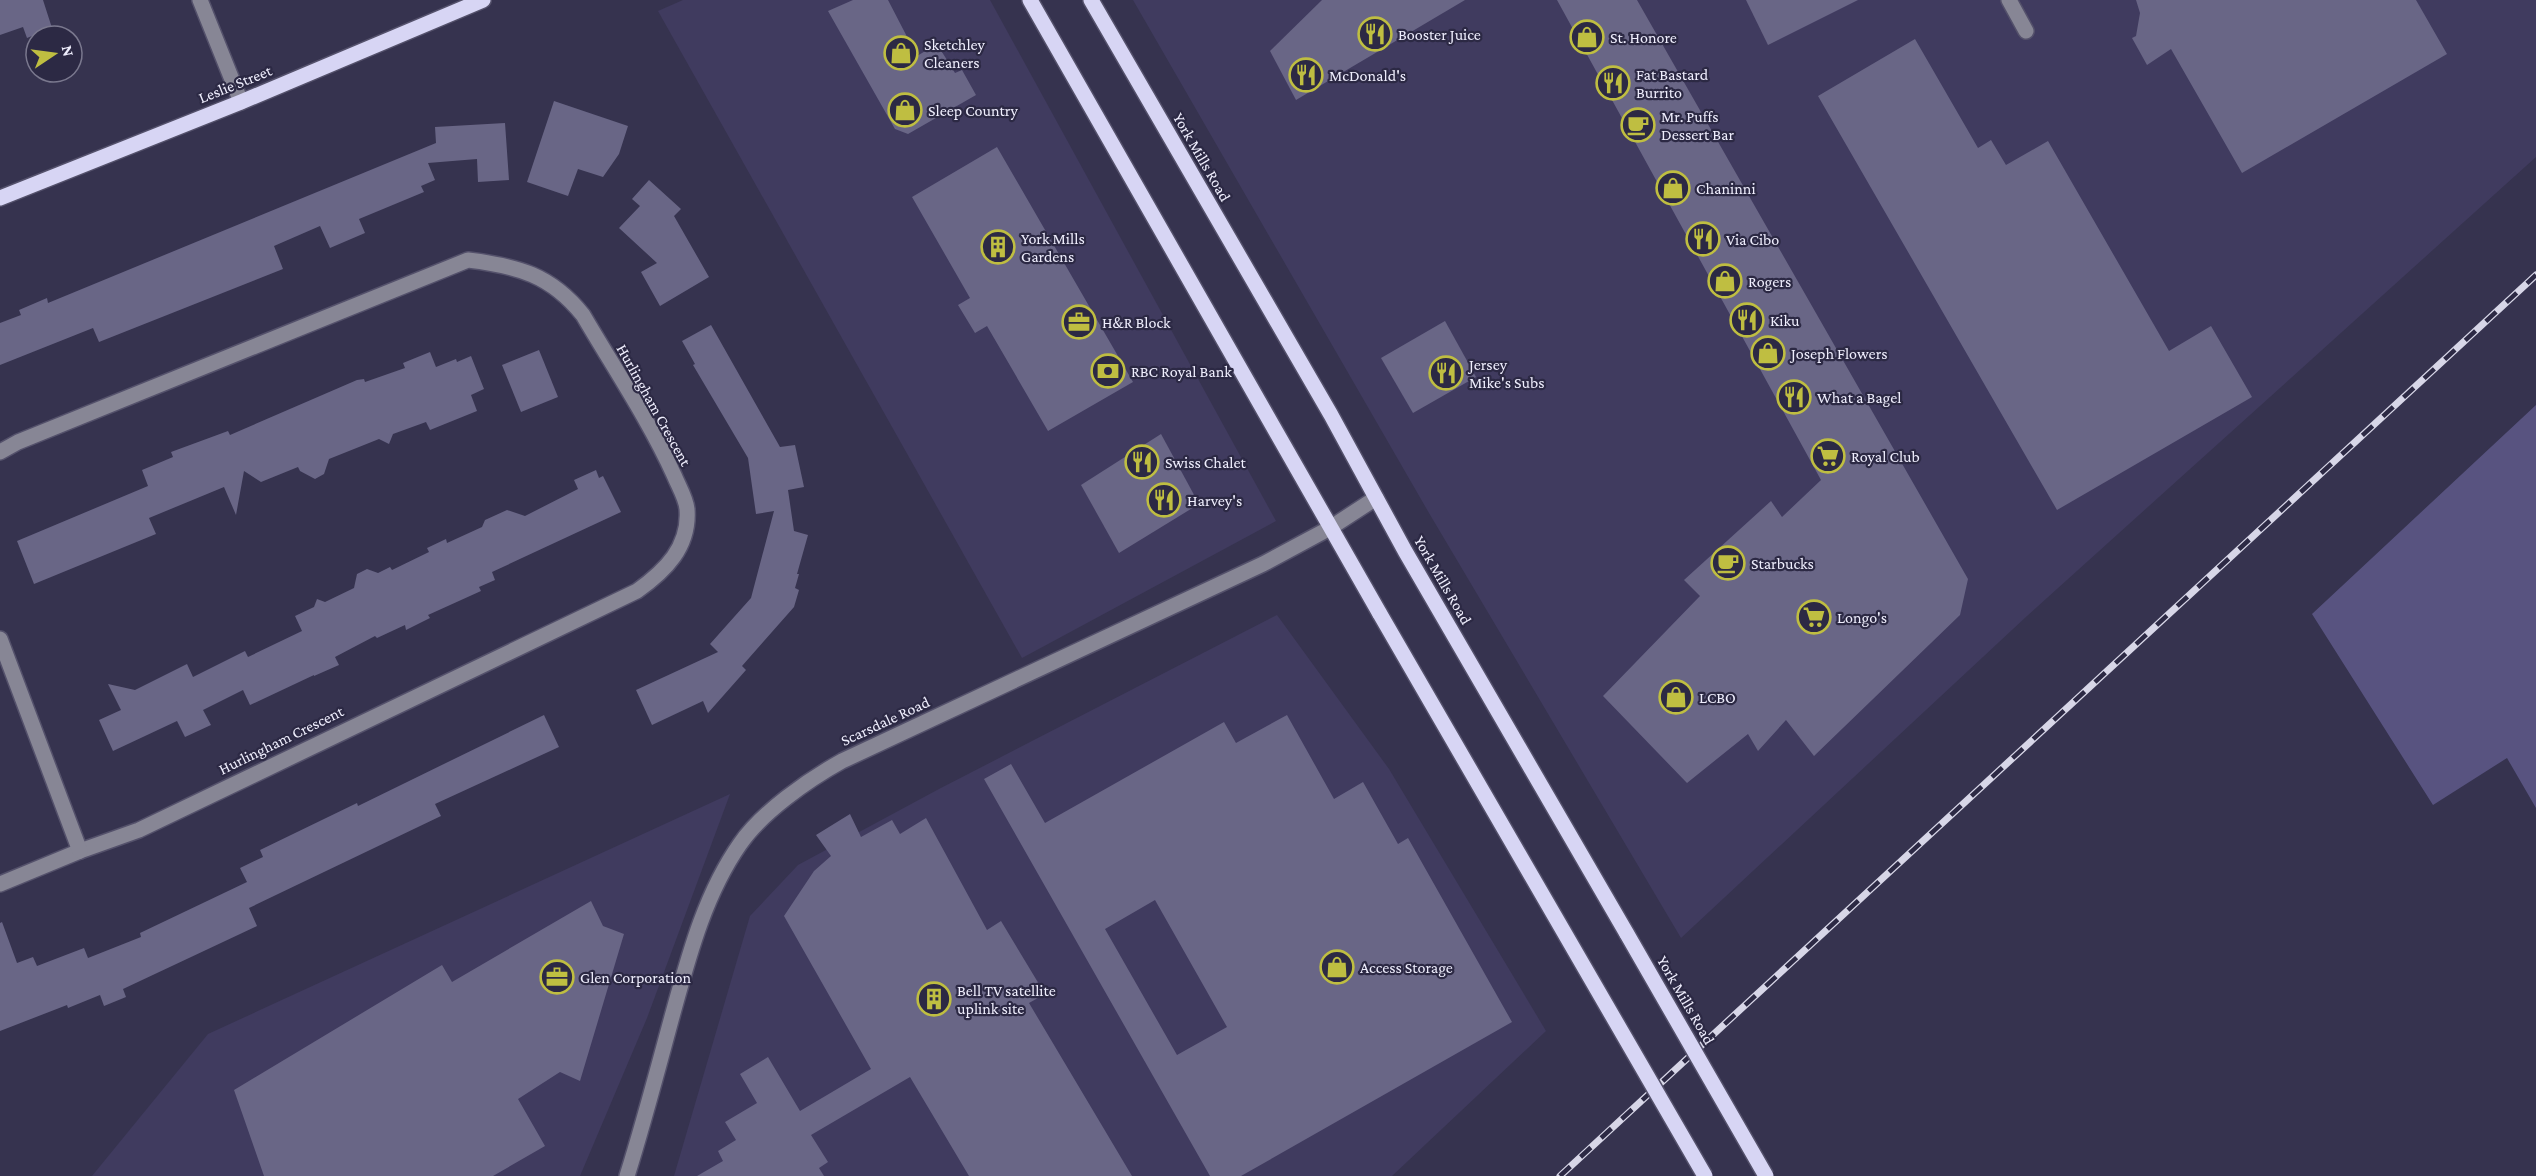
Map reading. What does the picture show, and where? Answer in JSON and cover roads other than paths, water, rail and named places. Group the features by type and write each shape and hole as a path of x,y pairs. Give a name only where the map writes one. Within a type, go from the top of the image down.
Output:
{"main road":[{"name":"Leslie Street","path":"0,198 241,102 483,0"},
{"path":"1030,0 1330,528 1705,1176"},
{"name":"York Mills Road","path":"1091,0 1766,1176"}],"street":[{"path":"200,0 241,102"},
{"path":"2009,0 2026,31"},
{"name":"Hurlingham Crescent","path":"0,453 18,442 468,260 505,264 535,274 567,295 583,315 664,454 687,508 684,533 677,554 661,573 637,591 139,830 0,884"},
{"name":"Scarsdale Road","path":"627,1176 687,964 703,916 725,867 742,841 761,821 799,789 851,756 1263,564 1330,528 1376,498"},
{"path":"0,639 80,851"}],"railway":[{"path":"1560,1176 2536,275"}],"place":[{"name":"Booster Juice","path":"1375,34"},
{"name":"St. Honore","path":"1587,37"},
{"name":"Sketchley Cleaners","path":"901,53"},
{"name":"McDonald's","path":"1306,75"},
{"name":"Fat Bastard Burrito","path":"1613,83"},
{"name":"Sleep Country","path":"905,110"},
{"name":"Mr. Puffs Dessert Bar","path":"1638,125"},
{"name":"Chaninni","path":"1673,188"},
{"name":"Via Cibo","path":"1703,239"},
{"name":"York Mills Gardens","path":"998,247"},
{"name":"Rogers","path":"1725,281"},
{"name":"Kiku","path":"1747,320"},
{"name":"H&R Block","path":"1079,322"},
{"name":"Joseph Flowers","path":"1768,353"},
{"name":"RBC Royal Bank","path":"1108,371"},
{"name":"Jersey Mike's Subs","path":"1446,373"},
{"name":"What a Bagel","path":"1794,397"},
{"name":"Royal Club","path":"1828,456"},
{"name":"Swiss Chalet","path":"1142,462"},
{"name":"Harvey's","path":"1164,500"},
{"name":"Starbucks","path":"1728,563"},
{"name":"Longo's","path":"1814,617"},
{"name":"LCBO","path":"1676,697"},
{"name":"Access Storage","path":"1337,967"},
{"name":"Glen Corporation","path":"557,977"},
{"name":"Bell TV satellite uplink site","path":"934,999"}]}
